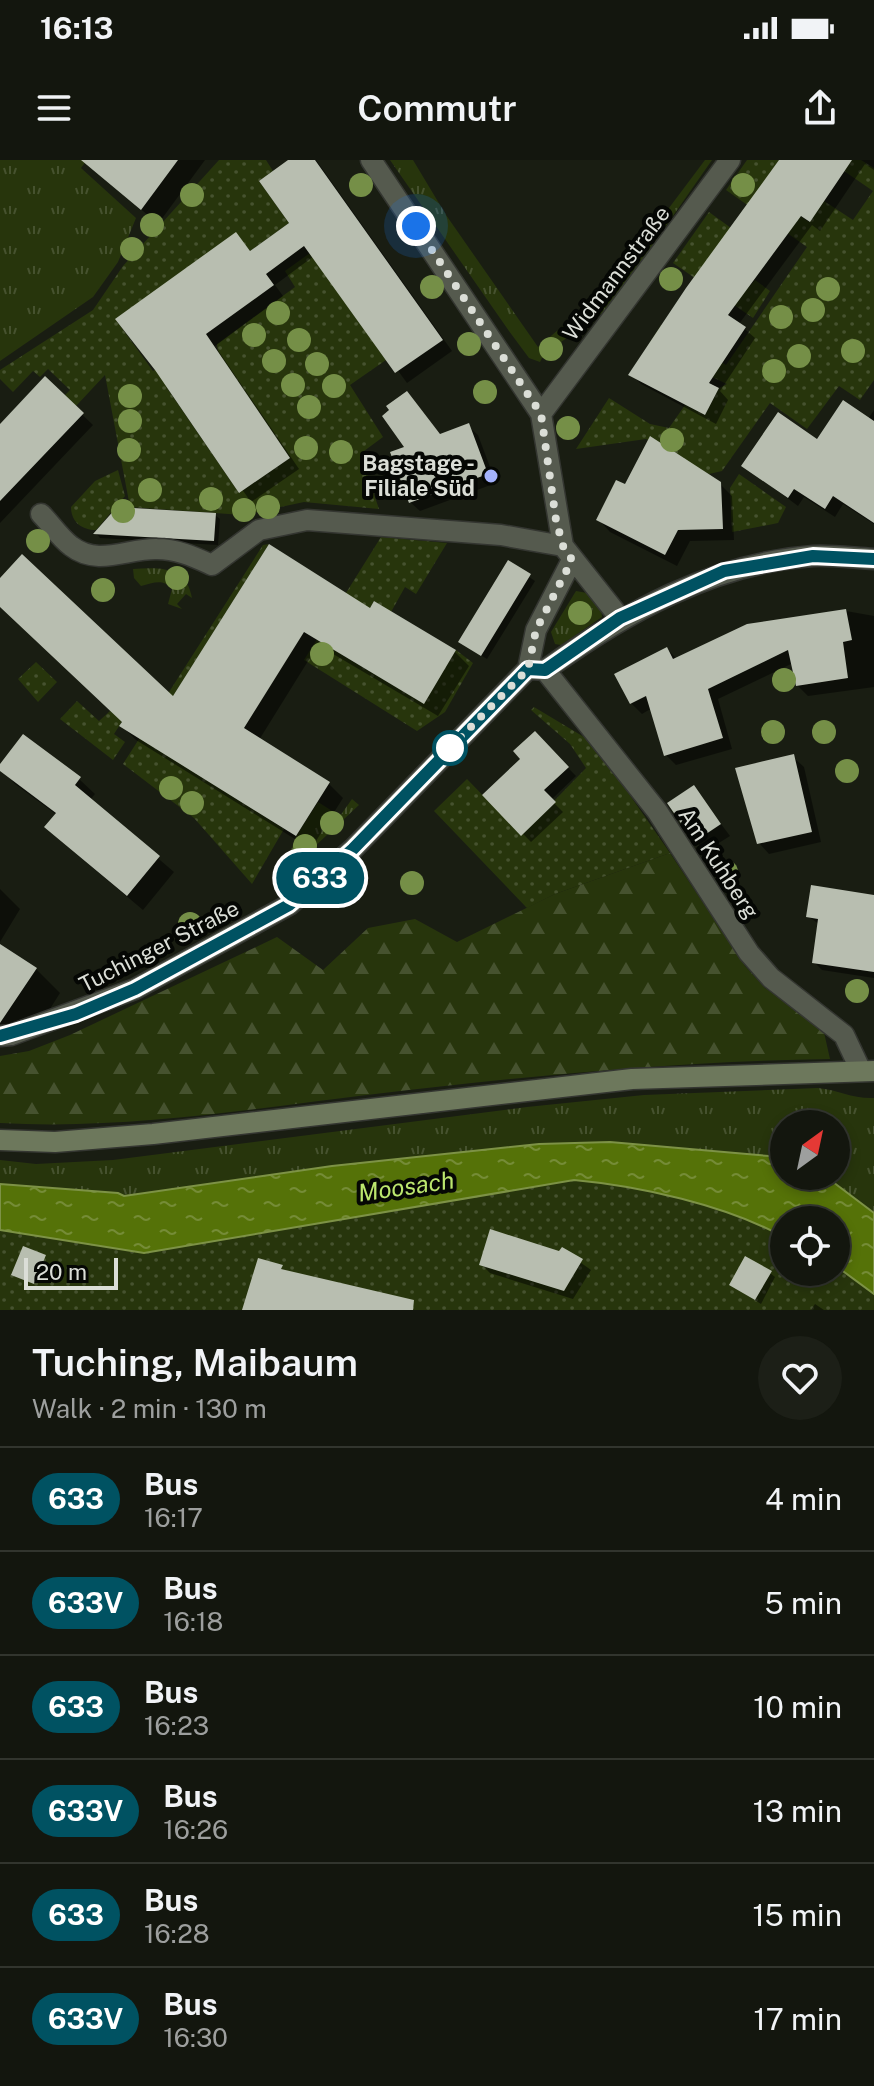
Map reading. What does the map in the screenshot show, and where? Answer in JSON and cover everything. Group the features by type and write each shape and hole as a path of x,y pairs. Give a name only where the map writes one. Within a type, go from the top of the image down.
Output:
{"main road":[{"path":"2,1140 55,1142 153,1134 632,1079 867,1071"}],"street":[{"path":"371,160 541,414 567,553 620,618"},
{"name":"Widmannstraße","path":"541,414 730,160"},
{"path":"41,514 70,546 82,552 107,557 156,549 186,553 212,565 259,530 307,520 501,535 567,553"},
{"path":"537,670 536,630 567,553"},
{"name":"Tuchinger Straße","path":"0,1036 76,1014 135,989 289,905 353,849 537,670 620,618 724,571 813,556 874,559"},
{"name":"Am Kuhberg","path":"537,670 657,811 749,953 771,978 844,1035 867,1071"}],"green space":[{"path":"0,160 87,160 81,168 136,218 118,262 93,297 0,361"},
{"path":"219,160 266,160 273,171 259,181 289,223 250,251 116,320 153,371 164,364 167,388 239,493 290,458 218,353 217,344 295,287 285,271 310,253 386,360 350,385 383,437 360,454 379,509 304,502 243,515 130,507 105,375 76,406 65,395 70,390 48,369 40,377 33,371 13,392 0,379 0,370 93,310 123,266"},
{"path":"390,160 413,160 446,215 538,347 612,284 705,160 712,160 608,309 544,354 540,362 529,358"},
{"path":"747,160 779,160 760,188 809,222 824,201 853,220 873,191 828,160 861,160 874,168 874,380 860,400 839,386 807,429 770,403 722,471 709,474 646,439 576,449 609,398 650,424 669,428 685,405 705,415 719,388 727,384 647,347 661,325 726,365 807,247 726,190"},
{"path":"709,212 731,228 709,259 748,288 755,280 770,291 753,318 673,263"},
{"path":"118,470 125,496 96,530 82,527 75,521 71,507 95,481"},
{"path":"739,474 786,507 778,523 732,532 730,488"},
{"path":"381,537 447,543 416,594 405,587 391,612 374,601 342,655 423,703 456,650 473,663 445,712 417,731 304,660"},
{"path":"269,544 145,741 284,829 252,884 194,818 123,764 263,545"},
{"path":"133,569 162,569 178,574 189,587 192,598 186,594 177,604 182,609 168,604 172,589 169,586 161,582 141,586 134,578"},
{"path":"576,591 587,593 601,609 602,617 561,645 555,644 551,632"},
{"path":"36,662 57,682 38,702 18,679"},
{"path":"77,701 99,721 110,711 123,720 114,734 125,742 113,760 60,719"},
{"path":"534,707 584,737 611,768 670,853 555,894 527,908 434,811 467,779 521,835 586,768 570,744 531,710"},
{"path":"352,799 359,805 281,878 296,836 318,802 340,816"},
{"path":"670,853 745,966 765,988 823,1028 830,1059 659,1066 545,1076 141,1121 0,1123 0,1056 29,1051 70,1035 277,937 323,970 368,928 415,919 457,942 555,894"},
{"path":"818,1088 874,1098 874,1213 844,1190 850,1190 850,1110 770,1110 770,1156 610,1142 539,1144 123,1196 117,1193 0,1184 0,1160 36,1164 113,1160 644,1095"},
{"path":"574,1180 682,1199 736,1215 770,1230 770,1286 850,1286 850,1276 874,1294 874,1310 0,1310 0,1230 144,1253"}],"water":[{"name":"Moosach","path":"610,1142 770,1156 770,1190 844,1190 874,1213 874,1294 850,1276 850,1206 770,1206 770,1230 736,1215 682,1199 574,1180 144,1253 0,1230 0,1184 118,1193 124,1196 332,1166 539,1144"}],"building":[{"path":"81,160 178,160 141,210"},
{"path":"288,160 315,160 443,340 395,373 304,246 266,274 274,285 206,334 290,458 239,493 155,370 115,319 236,232 250,251 289,223 259,181"},
{"path":"779,160 852,160 810,222 801,216 728,315 746,327 709,383 719,388 705,415 628,375 686,288"},
{"path":"45,376 84,413 0,501 0,424"},
{"path":"407,391 440,434 469,423 488,474 409,503 390,452 404,447 382,416 389,410 386,406"},
{"path":"843,400 874,421 874,523 833,496 825,509 794,489 788,498 741,466 778,412 817,439"},
{"path":"650,436 721,482 723,529 678,530 665,555 596,520 616,480 625,484"},
{"path":"117,507 216,513 214,541 93,534"},
{"path":"269,544 370,608 374,601 456,650 424,704 304,632 244,728 330,782 296,836 119,726 122,722 0,607 0,578 22,554 173,696"},
{"path":"508,560 531,574 481,656 458,642"},
{"path":"846,609 852,640 843,642 848,678 796,686 788,650 708,689 723,738 664,756 646,696 630,704 614,674 667,647 673,659 747,624"},
{"path":"535,731 569,767 544,790 556,802 521,836 482,795 520,759 513,751"},
{"path":"23,734 81,777 75,785 160,856 127,896 44,827 56,813 0,771 0,764"},
{"path":"794,754 812,832 757,844 735,768"},
{"path":"694,785 721,824 694,842 667,803"},
{"path":"811,885 874,895 874,972 812,963 818,919 806,917"},
{"path":"0,944 37,968 0,1023"},
{"path":"490,1229 559,1251 562,1247 583,1259 564,1291 479,1265"},
{"path":"23,1246 46,1255 34,1284 11,1275"},
{"path":"745,1256 770,1270 755,1300 729,1285"},
{"path":"258,1258 283,1265 281,1269 414,1300 413,1310 242,1310"}],"bus line":[{"name":"633","path":"0,1036 76,1014 135,989 289,905 353,849 528,669 545,670 620,618 724,571 813,556 874,559"}],"place":[{"name":"Bagstage - Filiale Süd","path":"491,476"}],"route":[{"path":"416,226 501,349 541,414 556,520 563,546 572,560 536,630 528,669 450,748"}]}
